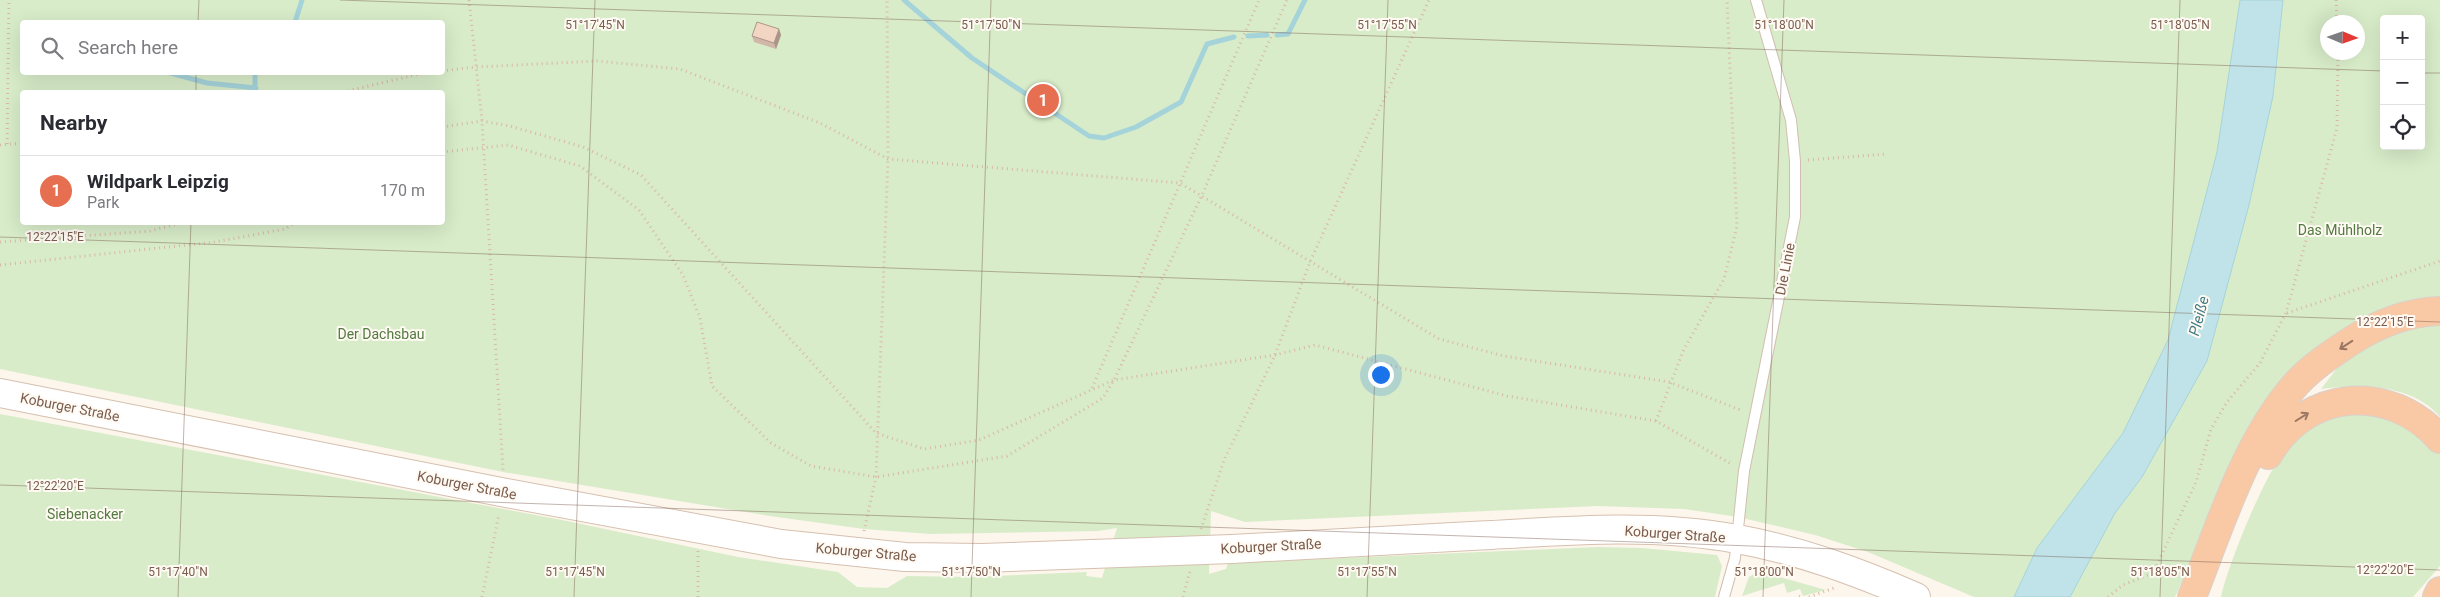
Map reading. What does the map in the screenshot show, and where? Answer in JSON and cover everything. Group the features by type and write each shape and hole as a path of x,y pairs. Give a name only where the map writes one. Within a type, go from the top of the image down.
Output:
{"highway":[{"path":"2192,597 2240,477 2265,430 2297,383 2317,365 2363,334 2389,321 2427,312 2440,311"},
{"path":"2209,597 2215,575 2262,464 2277,438 2296,420 2316,408 2342,401 2368,400 2395,407 2417,417 2440,438"},
{"path":"2438,597 2440,591"}],"main road":[{"name":"Koburger Straße","path":"0,393 700,530 781,544 863,554 936,558 1092,554 1232,549 1555,531 1652,530 1737,539 1835,564 1916,597"}],"lane":[{"name":"Die Linie","path":"1724,597 1736,558 1744,471 1795,218 1795,162 1791,120 1756,0"}],"path":[{"path":"7,144 9,0"},
{"path":"469,0 482,121 482,147 503,472"},
{"path":"863,554 864,530 876,477 876,433 888,160 887,0"},
{"path":"1091,389 1259,0"},
{"path":"445,152 508,146 580,166 639,210 683,275 700,318 712,386 771,443 811,466 876,477 1007,456 1103,398 1114,380 1202,195 1287,0"},
{"path":"1199,536 1224,460 1275,355 1310,262 1430,0"},
{"path":"1656,421 1669,382 1684,349 1724,279 1737,226 1727,0"},
{"path":"2336,0 2337,15"},
{"path":"2108,597 2123,585 2153,573 2196,482 2211,430 2227,402 2260,363 2286,313 2338,128 2338,60"},
{"path":"445,71 475,67 597,62 680,69 820,123 888,160 1180,184 1202,195 1439,339 1504,356 1669,382 1756,415"},
{"path":"352,90 415,75"},
{"path":"445,127 482,121 510,126 583,147 641,175 876,433 924,449 979,440 1114,380 1275,355 1315,344 1507,396 1656,421 1744,471"},
{"path":"0,145 20,143"},
{"path":"1795,162 1887,154"},
{"path":"0,242 150,231 173,225"},
{"path":"0,264 215,242 285,229 291,225"},
{"path":"2286,313 2440,261"},
{"path":"482,597 500,510"},
{"path":"698,597 700,530"},
{"path":"1183,597 1192,562"}],"green space":[{"path":"0,0 2240,0 2217,152 2168,340 2123,433 2037,548 2014,597 1974,597 1868,552 1815,535 1738,517 1684,509 1598,506 1245,522 1211,511 1209,574 1226,569 1228,563 1598,547 1642,548 1717,555 1722,566 1715,597 0,597 0,414 567,521 738,557 838,572 857,587 887,588 907,576 971,577 1087,572 1086,576 1102,578 1117,528 1098,531 930,534 864,529 770,516 503,472 0,369"},
{"name":"Das Mühlholz","path":"2283,0 2440,0 2440,301 2383,314 2245,443 2175,597 2070,597 2115,513 2142,477 2207,361 2273,96"},
{"path":"2440,320 2440,417 2429,406 2401,392 2368,387 2321,389 2348,354 2364,344"},
{"path":"2346,410 2393,415 2434,444 2440,453 2440,566 2413,597 2221,597 2232,560 2252,510 2276,463 2288,446 2303,431"},
{"path":"1759,571 1826,590 1803,596 1800,589 1787,593 1784,583 1742,596 1749,577"}],"water":[{"name":"Pleiße","path":"2240,0 2283,0 2273,96 2249,205 2207,361 2142,477 2115,513 2070,597 2014,597 2037,548 2123,433 2168,340 2217,152"}],"building":[{"path":"757,22 779,29 774,43 752,36"}],"waterway":[{"path":"296,20 302,0"},
{"path":"904,0 972,58 1089,136 1104,138 1136,127 1181,102 1207,44 1234,37"},
{"path":"1277,35 1288,34 1305,0"},
{"path":"1248,36 1267,35"},
{"path":"178,75 207,83 256,88"},
{"path":"255,75 255,90"}],"place":[{"name":"Wildpark Leipzig","path":"1043,100"}],"park label":[{"name":"Der Dachsbau","path":"381,334"},
{"name":"Siebenacker","path":"85,514"}]}
